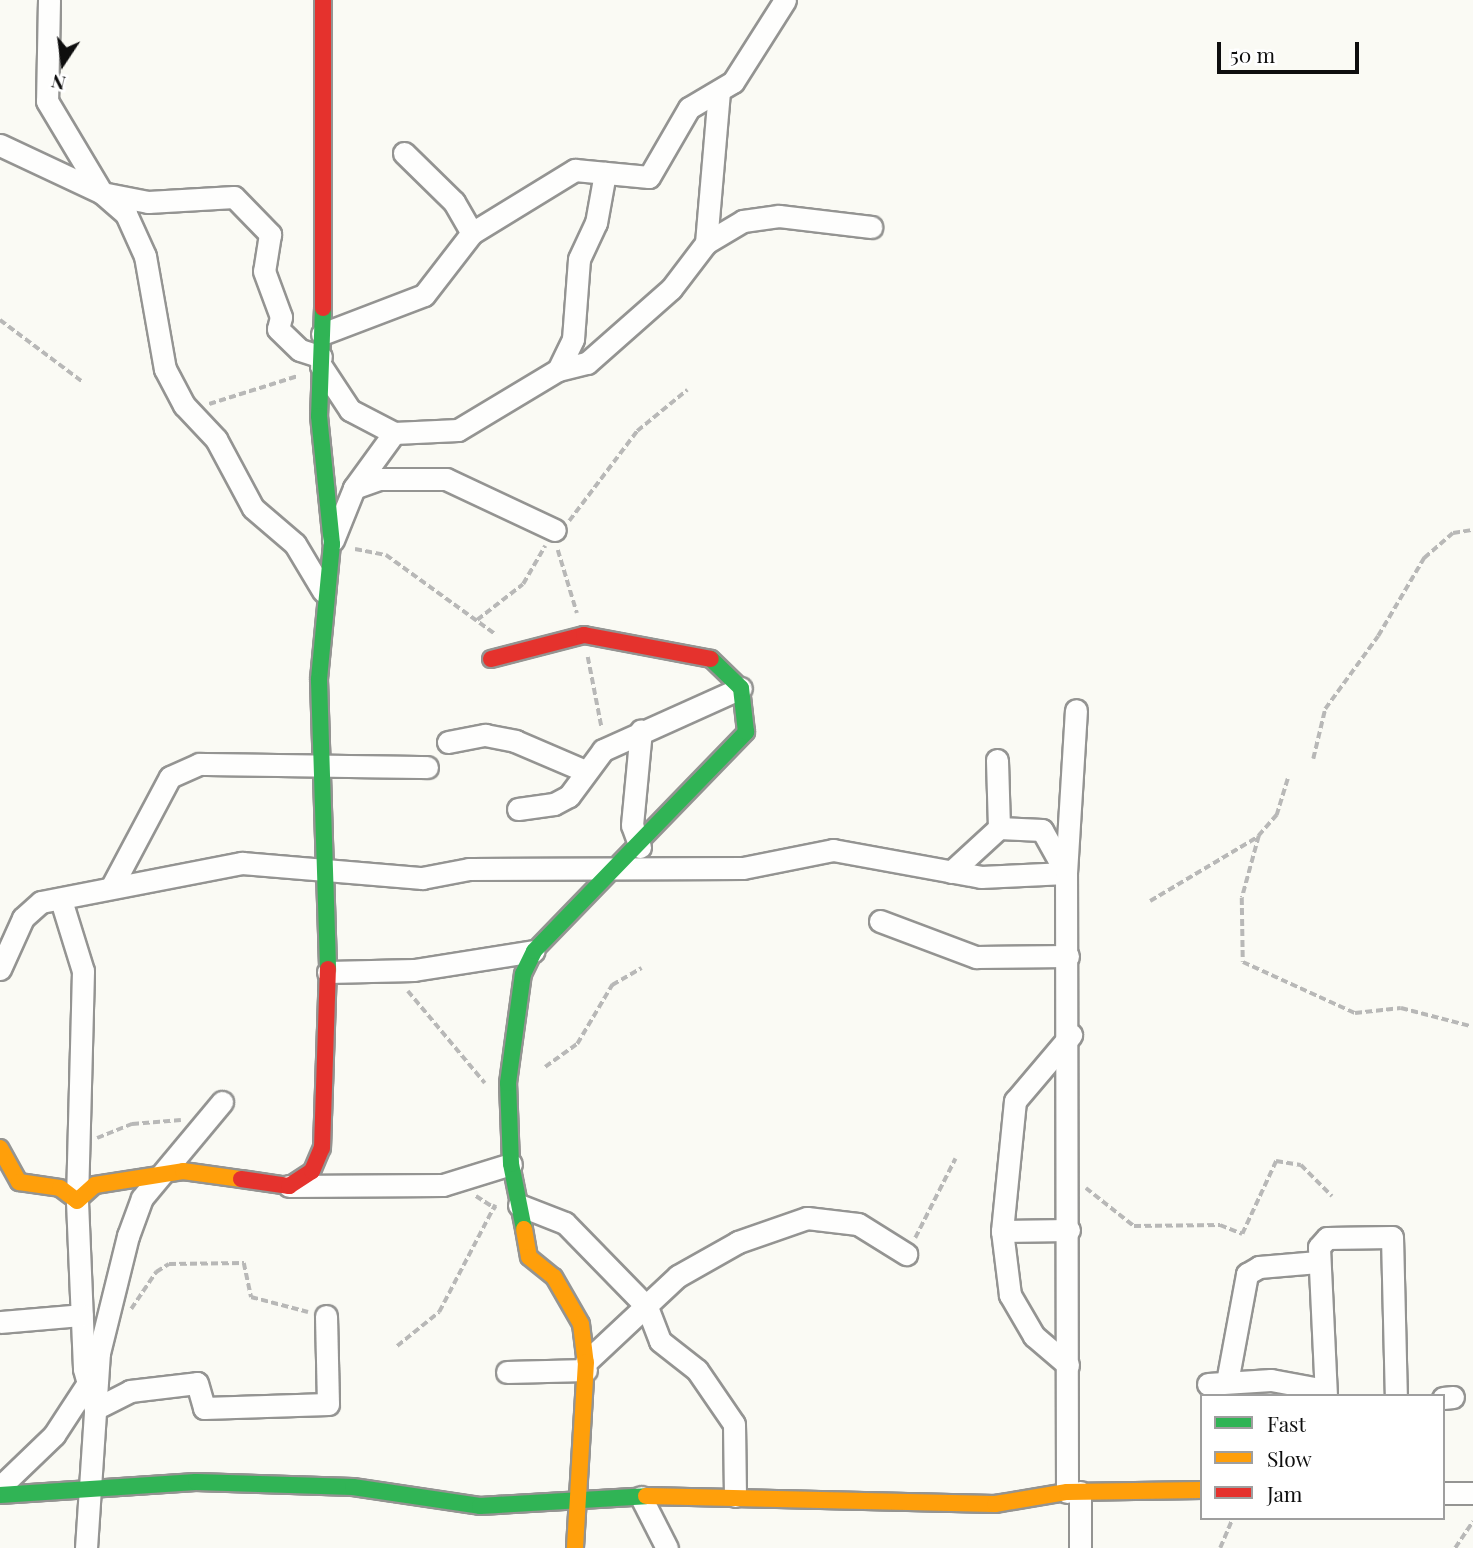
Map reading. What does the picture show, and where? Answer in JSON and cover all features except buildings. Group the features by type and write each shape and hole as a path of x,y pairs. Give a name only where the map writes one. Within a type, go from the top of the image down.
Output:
{"street":[{"path":"49,0 47,101 102,193 126,214 145,256 165,369 191,412 216,439 253,508 295,544 323,591"},
{"path":"323,0 322,334 319,416 332,544"},
{"path":"322,334 424,295 472,233 575,170 649,177 689,108 733,82 785,0"},
{"path":"706,243 719,92"},
{"path":"0,145 102,193 148,202 233,197 270,233 264,271 281,317 278,329 300,350 321,361 350,410 394,433 458,430 558,370 587,363 671,289 706,243 743,221 779,216 871,227"},
{"path":"404,153 454,202 472,233"},
{"path":"558,370 573,339 579,259 596,223 606,173"},
{"path":"289,1186 312,1171 322,1148 328,972 322,769 323,591 332,544 354,488 394,433"},
{"path":"354,488 379,479 446,479 555,530"},
{"path":"491,659 516,650 584,635 717,660 741,688 746,732 735,750 534,951 523,974 509,1111 508,1165 529,1257 554,1277 581,1324 586,1366 575,1498 575,1548"},
{"path":"518,809 562,800 603,750 641,730 741,688"},
{"path":"1076,710 1066,873 1071,1035 1068,1365 1074,1492 1080,1548"},
{"path":"640,847 632,825 641,730"},
{"path":"448,742 485,735 515,741 584,771"},
{"path":"997,760 999,828"},
{"path":"113,886 170,777 198,764 322,769 428,767"},
{"path":"951,872 999,828 1042,830 1066,873"},
{"path":"0,969 23,918 41,902 242,863 324,872 422,878 469,869 743,868 833,850 951,872 1066,873"},
{"path":"61,900 83,971 77,1201 82,1315 88,1383 95,1409"},
{"path":"880,921 976,957 1068,956"},
{"path":"328,972 415,970 534,951"},
{"path":"1068,1365 1034,1336 1010,1295 1002,1231 1015,1101 1071,1035"},
{"path":"86,1548 95,1409 107,1321 132,1223 162,1174 204,1118 222,1102"},
{"path":"0,1148 10,1185 60,1188 77,1201"},
{"path":"77,1201 95,1185 183,1171 289,1186 443,1185 508,1165"},
{"path":"521,1213 565,1223 583,1248 647,1307 660,1341 697,1370 734,1424 735,1496"},
{"path":"507,1372 586,1366 678,1276 738,1242 807,1217 858,1224 906,1254"},
{"path":"1002,1231 1069,1230"},
{"path":"1318,1262 1259,1267 1247,1274 1217,1383 1271,1380 1326,1393 1318,1262 1327,1238 1392,1237 1396,1394"},
{"path":"0,1322 82,1315"},
{"path":"95,1409 130,1391 197,1382 204,1408 328,1404 326,1316"},
{"path":"0,1487 54,1435 88,1383"},
{"path":"0,1495 196,1482 353,1487 480,1506 575,1498 735,1496 995,1504 1074,1492 1200,1490"},
{"path":"1445,1493 1473,1493"},
{"path":"641,1497 667,1548"}],"path":[{"path":"0,320 83,382"},
{"path":"191,412 321,361"},
{"path":"477,620 523,584 555,530 580,513 590,487 637,431 687,390"},
{"path":"555,530 584,635 603,750"},
{"path":"1313,759 1325,709 1378,636 1424,558 1453,533 1473,530"},
{"path":"332,544 386,555 516,650"},
{"path":"1150,901 1259,836 1277,815 1288,779"},
{"path":"1259,836 1242,898 1242,962 1355,1013 1401,1008 1470,1026"},
{"path":"545,1067 577,1044 612,985 642,968"},
{"path":"408,991 509,1111"},
{"path":"80,1138 147,1121 204,1118"},
{"path":"906,1254 955,1159"},
{"path":"1069,1182 1134,1226 1220,1225 1242,1234 1276,1161 1301,1165 1332,1196"},
{"path":"397,1346 439,1312 495,1208 508,1165"},
{"path":"443,1185 495,1208 521,1213"},
{"path":"107,1321 137,1306 156,1272 182,1264 244,1263 251,1297 326,1316"},
{"path":"1220,1548 1232,1520"},
{"path":"1455,1548 1473,1521"}],"traffic: fast":[{"path":"323,308 319,416 332,544 319,680 328,969"},
{"path":"524,1229 511,1164 508,1083 523,974 534,951 746,732 741,688 711,659"},
{"path":"0,1495 196,1482 353,1487 480,1506 646,1496"}],"traffic: slow":[{"path":"0,1148 19,1182 60,1188 77,1201 95,1185 183,1171 241,1179"},
{"path":"524,1229 529,1257 554,1277 581,1324 586,1362 575,1548"},
{"path":"646,1496 995,1504 1067,1492 1200,1490"}],"traffic: jam":[{"path":"323,0 323,308"},
{"path":"491,659 584,635 711,659"},
{"path":"241,1179 289,1186 312,1171 322,1148 328,969"}]}
